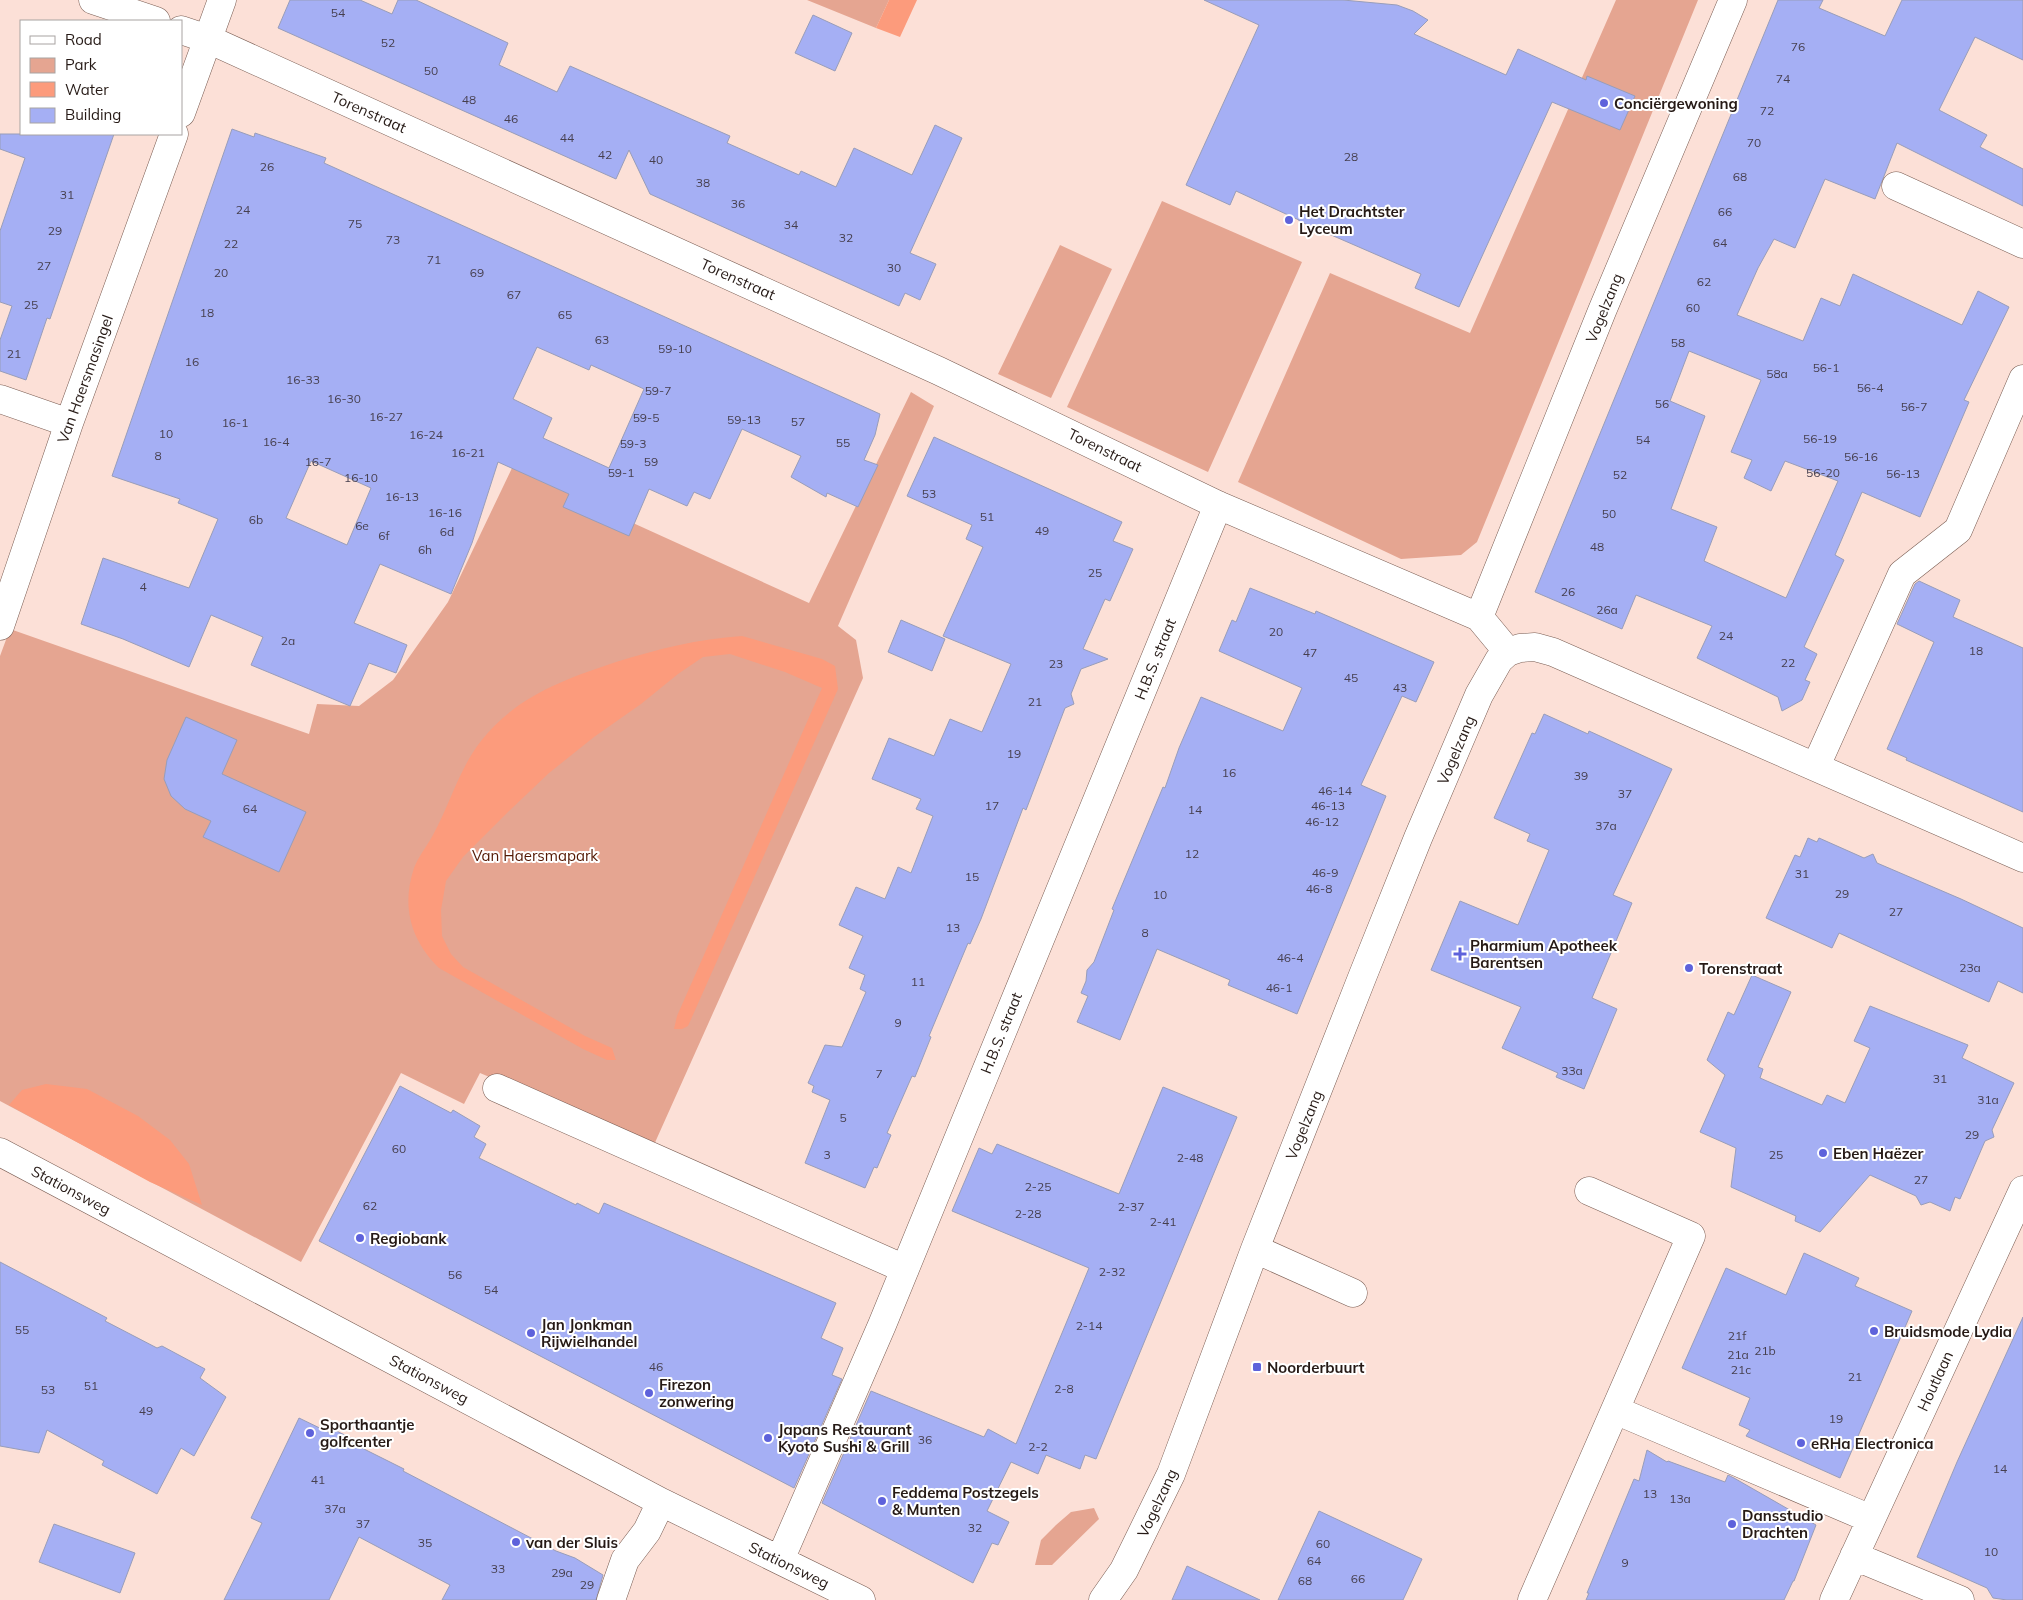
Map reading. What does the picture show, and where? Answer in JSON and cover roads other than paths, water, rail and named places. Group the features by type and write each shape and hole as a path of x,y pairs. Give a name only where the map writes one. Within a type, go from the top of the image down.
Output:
{"street":[{"path":"93,0 153,20"},
{"path":"182,110 222,0"},
{"name":"Vogelzang","path":"1479,617 1602,311 1733,0"},
{"name":"Torenstraat","path":"182,30 208,39 940,371 1218,505 1479,617 1508,652"},
{"name":"Van Haersmasingel","path":"0,626 69,423 174,135"},
{"path":"1896,186 2023,244"},
{"path":"1816,766 1902,574 1958,530 2023,379"},
{"path":"0,399 69,423"},
{"name":"H.B.S. straat","path":"780,1560 905,1269 1218,505"},
{"path":"1508,652 1520,648 1535,647 1553,652 2023,858"},
{"name":"Vogelzang","path":"1103,1600 1124,1570 1171,1474 1255,1249 1422,829 1479,695 1499,660 1508,652"},
{"path":"497,1088 905,1269"},
{"name":"Stationsweg","path":"0,1152 661,1502 862,1600"},
{"name":"Houtlaan","path":"1834,1600 2023,1190"},
{"path":"1532,1600 1692,1236 1589,1191"},
{"path":"1255,1249 1353,1293"},
{"path":"1615,1410 1871,1519"},
{"path":"611,1600 625,1560 647,1531 661,1502"},
{"path":"1854,1556 1960,1600"}],"water":[{"path":"889,0 917,0 900,37 876,28"},
{"path":"742,636 822,659 835,666 838,689 688,1026 682,1029 674,1029 677,1016 822,688 785,672 730,654 703,657 594,737 549,773 508,812 463,857 446,881 441,910 442,936 451,954 463,967 585,1036 612,1048 616,1060 607,1060 583,1049 439,968 421,946 415,934 409,909 410,882 414,868 433,835 467,763 481,741 494,726 509,712 542,691 597,668 678,645"},
{"path":"46,1084 87,1089 138,1116 170,1140 189,1164 202,1205 150,1182 9,1105 22,1090"}],"place":[{"name":"Conciërgewoning","path":"1604,103"},
{"name":"Het Drachtster Lyceum","path":"1289,220"},
{"name":"Pharmium Apotheek Barentsen","path":"1460,954"},
{"name":"Torenstraat","path":"1689,968"},
{"name":"Eben Haëzer","path":"1823,1153"},
{"name":"Regiobank","path":"360,1238"},
{"name":"Bruidsmode Lydia","path":"1874,1331"},
{"name":"Jan Jonkman Rijwielhandel","path":"531,1333"},
{"name":"Noorderbuurt","path":"1257,1367"},
{"name":"Firezon zonwering","path":"649,1393"},
{"name":"Sporthaantje golfcenter","path":"310,1433"},
{"name":"Japans Restaurant Kyoto Sushi & Grill","path":"768,1438"},
{"name":"eRHa Electronica","path":"1801,1443"},
{"name":"Feddema Postzegels & Munten","path":"882,1501"},
{"name":"Dansstudio Drachten","path":"1732,1524"},
{"name":"van der Sluis","path":"516,1542"}],"park label":[{"name":"Van Haersmapark","path":"535,855"}]}
